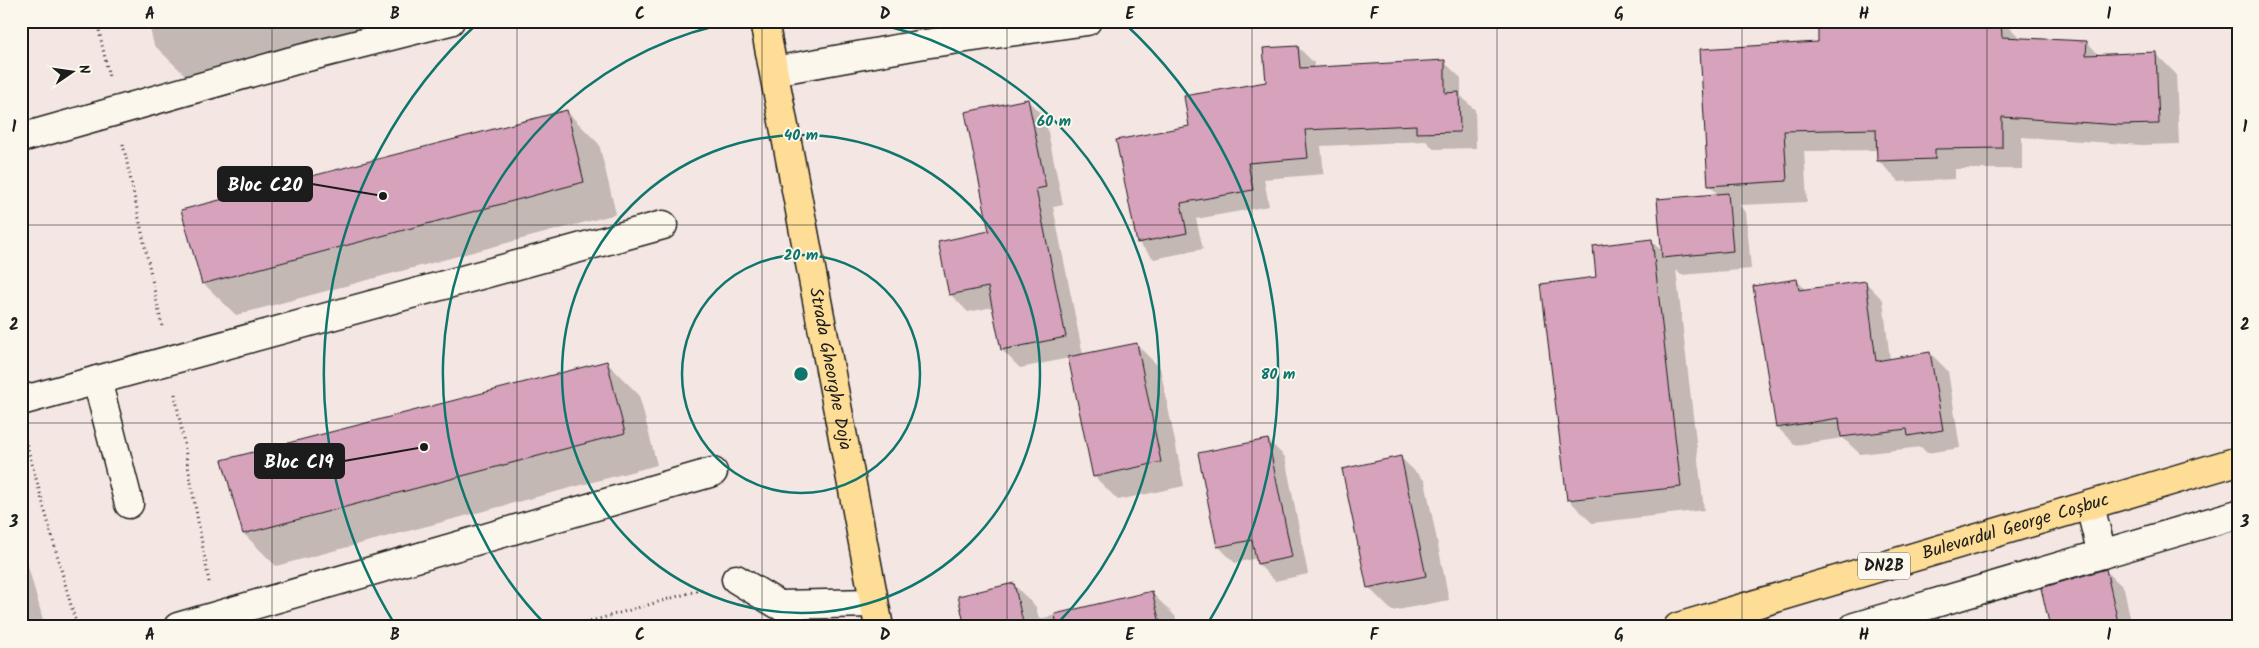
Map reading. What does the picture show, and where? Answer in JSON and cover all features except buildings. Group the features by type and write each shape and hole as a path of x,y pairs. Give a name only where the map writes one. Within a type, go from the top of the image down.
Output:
{"main road":[{"name":"Strada Gheorghe Doja","path":"764,21 876,615"},
{"name":"Bulevardul George Coșbuc","path":"1678,627 2238,462"}],"street":[{"path":"21,138 292,61 450,21"},
{"path":"774,71 924,44 1087,21"},
{"path":"21,401 663,225"},
{"path":"97,380 129,504"},
{"path":"178,627 217,621 713,472"},
{"path":"2090,506 2102,554"},
{"path":"1854,627 2238,514"},
{"path":"736,579 778,605 876,615"}],"path":[{"path":"97,21 170,361 217,621"},
{"path":"24,435 77,627"},
{"path":"571,627 736,579"}],"place":[{"name":"Bloc C20","path":"383,196"},
{"name":"Bloc C19","path":"424,447"}]}
